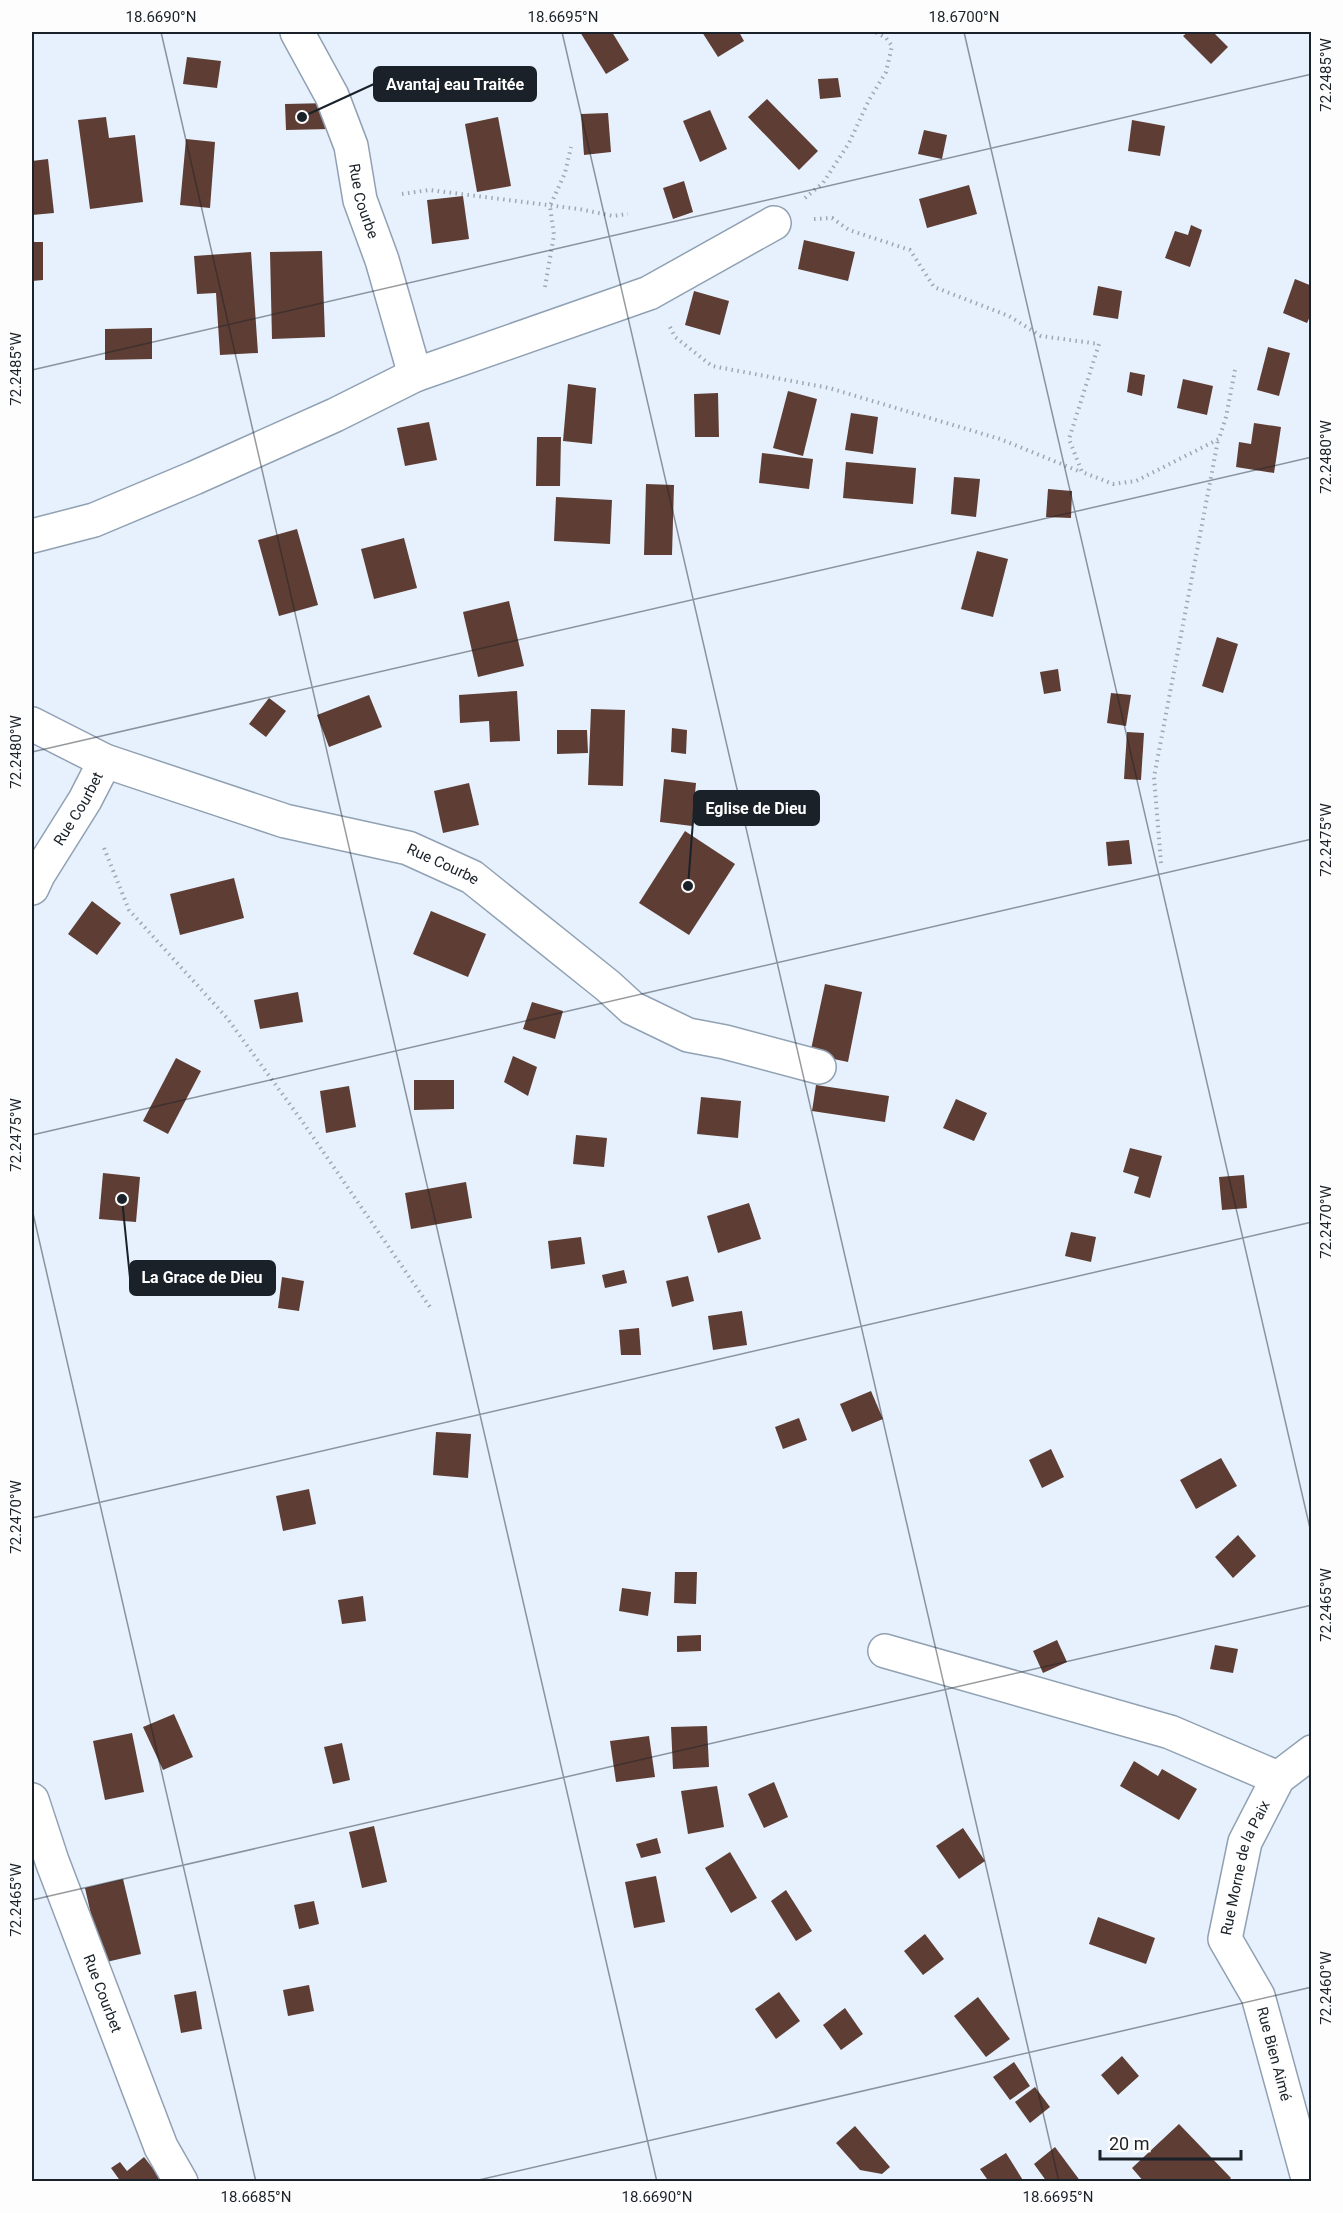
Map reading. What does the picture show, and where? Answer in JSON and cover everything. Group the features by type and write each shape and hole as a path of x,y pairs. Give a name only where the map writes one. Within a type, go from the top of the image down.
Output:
{"street":[{"name":"Rue Courbe","path":"297,32 332,96 351,146 360,200 382,260 415,375"},
{"path":"32,536 94,520 194,478 335,415 415,375 648,293 774,223"},
{"name":"Rue Courbe","path":"32,724 105,760 285,821 408,848 472,877 608,986 632,1008 688,1035 725,1042 819,1067"},
{"name":"Rue Courbet","path":"32,888 85,800 105,760"},
{"path":"885,1651 1170,1732 1278,1778"},
{"name":"Rue Morne de la Paix","path":"1258,1996 1225,1939 1245,1842 1278,1778 1311,1752"},
{"name":"Rue Courbet","path":"32,1800 52,1861 161,2147 182,2181"},
{"name":"Rue Bien Aimé","path":"1258,1996 1309,2181"}],"path":[{"path":"774,223 823,183 849,143 869,100 886,72 890,55 892,46 886,38 875,32"},
{"path":"544,295 554,235 550,206 565,173 570,147"},
{"path":"360,200 429,190 471,194 613,216 628,214"},
{"path":"774,223 832,218 849,230 910,250 934,287 1009,316 1041,336 1099,344 1069,439 1082,472"},
{"path":"648,293 675,337 712,366 829,388 1000,439 1113,484 1136,481 1219,439"},
{"path":"1161,863 1154,777 1219,439 1226,417 1235,370"},
{"path":"85,800 129,910 227,1018 432,1310"}],"building":[{"path":"580,32 612,32 629,60 606,74"},
{"path":"702,32 739,32 744,41 718,57"},
{"path":"1188,32 1213,32 1228,47 1211,64 1183,36"},
{"path":"187,57 221,61 217,88 183,84"},
{"path":"838,78 841,97 820,99 818,79"},
{"path":"767,99 818,151 799,170 748,117"},
{"path":"329,103 330,129 286,130 285,104"},
{"path":"710,110 727,149 700,162 683,121"},
{"path":"608,113 611,152 584,155 581,114"},
{"path":"106,117 109,138 135,135 143,202 90,209 78,120"},
{"path":"498,117 511,186 477,192 465,124"},
{"path":"1132,120 1165,126 1160,156 1128,151"},
{"path":"924,130 947,135 942,159 918,154"},
{"path":"186,139 215,142 210,208 180,205"},
{"path":"48,159 54,213 32,215 32,161"},
{"path":"684,181 693,212 673,219 663,188"},
{"path":"969,185 977,214 927,228 919,199"},
{"path":"463,196 469,239 432,244 427,200"},
{"path":"1191,225 1202,230 1190,267 1165,258 1175,231 1188,235"},
{"path":"804,240 855,252 848,281 798,269"},
{"path":"32,242 43,242 43,280 32,281"},
{"path":"322,251 325,337 272,339 270,252"},
{"path":"251,252 258,353 220,355 216,293 197,294 194,256"},
{"path":"1295,279 1312,286 1312,312 1307,323 1283,313"},
{"path":"1098,286 1122,291 1118,319 1093,315"},
{"path":"694,291 729,301 720,335 685,325"},
{"path":"152,328 152,359 105,360 105,329"},
{"path":"1268,347 1290,353 1279,396 1257,390"},
{"path":"1130,372 1145,375 1142,396 1127,392"},
{"path":"1183,379 1213,386 1207,415 1177,408"},
{"path":"568,384 596,388 592,444 563,441"},
{"path":"788,391 817,399 803,456 773,448"},
{"path":"718,393 719,437 695,437 694,394"},
{"path":"851,413 878,417 873,454 845,450"},
{"path":"429,422 437,460 405,466 397,428"},
{"path":"1254,423 1281,427 1274,473 1236,467 1239,442 1251,444"},
{"path":"537,437 561,437 560,486 536,486"},
{"path":"762,453 813,459 809,489 759,483"},
{"path":"846,462 916,468 913,504 843,498"},
{"path":"954,477 980,479 976,517 951,514"},
{"path":"646,484 674,485 672,555 644,555"},
{"path":"1048,489 1072,491 1071,518 1046,517"},
{"path":"556,497 612,500 610,544 554,541"},
{"path":"297,529 318,605 279,616 258,540"},
{"path":"404,538 417,588 374,599 361,549"},
{"path":"977,551 1008,559 993,617 961,609"},
{"path":"509,601 524,666 478,677 463,612"},
{"path":"1217,637 1238,644 1223,693 1202,686"},
{"path":"1058,669 1061,691 1044,694 1040,672"},
{"path":"517,691 520,741 490,742 489,721 460,723 459,695"},
{"path":"1111,693 1131,695 1126,726 1107,723"},
{"path":"369,695 382,727 329,747 317,715"},
{"path":"269,698 286,711 266,737 249,724"},
{"path":"591,709 625,710 623,786 588,785"},
{"path":"672,728 687,730 686,754 671,752"},
{"path":"557,730 587,730 588,753 557,754"},
{"path":"1127,732 1144,733 1141,780 1124,779"},
{"path":"664,779 696,783 692,826 660,822"},
{"path":"469,783 479,825 443,833 434,791"},
{"path":"685,831 735,864 689,935 639,903"},
{"path":"1129,840 1132,864 1108,866 1106,842"},
{"path":"234,878 244,918 180,935 170,894"},
{"path":"92,901 121,923 97,955 68,934"},
{"path":"431,911 486,934 468,977 413,954"},
{"path":"825,984 862,992 848,1062 810,1054"},
{"path":"298,992 303,1022 260,1029 254,1000"},
{"path":"532,1002 563,1011 555,1039 523,1029"},
{"path":"513,1056 537,1067 528,1096 504,1082"},
{"path":"176,1058 201,1071 168,1134 143,1121"},
{"path":"414,1080 454,1080 454,1109 414,1110"},
{"path":"816,1085 889,1096 885,1122 812,1111"},
{"path":"349,1086 356,1127 326,1133 320,1091"},
{"path":"701,1097 741,1101 738,1138 697,1134"},
{"path":"956,1099 987,1113 974,1141 943,1128"},
{"path":"576,1135 607,1138 604,1167 573,1164"},
{"path":"1130,1148 1162,1156 1150,1198 1134,1193 1139,1177 1123,1172"},
{"path":"103,1173 140,1177 136,1222 99,1219"},
{"path":"1244,1175 1247,1208 1222,1210 1219,1177"},
{"path":"466,1182 472,1218 411,1229 405,1193"},
{"path":"749,1203 761,1239 718,1253 707,1216"},
{"path":"1071,1232 1096,1237 1091,1262 1065,1256"},
{"path":"581,1237 585,1264 551,1269 548,1241"},
{"path":"624,1270 627,1283 605,1288 602,1275"},
{"path":"688,1276 694,1301 672,1307 666,1281"},
{"path":"282,1277 304,1281 299,1311 278,1308"},
{"path":"742,1311 747,1345 713,1350 708,1316"},
{"path":"639,1328 641,1355 621,1355 619,1330"},
{"path":"871,1391 883,1419 852,1432 840,1404"},
{"path":"799,1418 807,1440 783,1449 775,1427"},
{"path":"436,1432 471,1434 468,1478 433,1475"},
{"path":"1051,1449 1064,1477 1042,1488 1029,1460"},
{"path":"1221,1458 1237,1486 1196,1509 1180,1480"},
{"path":"309,1489 316,1524 283,1531 276,1496"},
{"path":"1238,1535 1256,1556 1233,1578 1215,1557"},
{"path":"675,1572 697,1572 696,1604 674,1603"},
{"path":"622,1588 651,1592 648,1616 619,1611"},
{"path":"363,1596 366,1621 342,1624 338,1600"},
{"path":"701,1635 701,1651 677,1652 677,1636"},
{"path":"1057,1640 1067,1662 1043,1673 1033,1651"},
{"path":"1215,1645 1238,1649 1233,1673 1210,1669"},
{"path":"174,1714 193,1757 163,1770 143,1727"},
{"path":"707,1726 709,1767 673,1769 671,1727"},
{"path":"132,1733 144,1792 105,1800 93,1741"},
{"path":"649,1736 655,1777 616,1782 610,1741"},
{"path":"342,1743 350,1780 333,1784 324,1747"},
{"path":"1134,1761 1158,1776 1162,1769 1197,1789 1179,1820 1120,1786"},
{"path":"774,1782 788,1817 764,1828 748,1794"},
{"path":"717,1786 724,1827 688,1834 681,1791"},
{"path":"374,1826 387,1882 362,1888 349,1832"},
{"path":"963,1828 985,1861 959,1879 936,1846"},
{"path":"657,1838 661,1853 641,1858 636,1844"},
{"path":"730,1852 757,1898 731,1913 705,1868"},
{"path":"656,1876 665,1922 634,1928 625,1882"},
{"path":"123,1879 141,1954 102,1963 85,1888"},
{"path":"786,1890 812,1931 796,1941 771,1901"},
{"path":"314,1901 319,1924 299,1929 294,1905"},
{"path":"1098,1917 1155,1938 1146,1964 1089,1944"},
{"path":"925,1934 944,1959 923,1975 904,1951"},
{"path":"309,1985 314,2011 288,2016 283,1990"},
{"path":"196,1991 202,2029 181,2033 174,1995"},
{"path":"779,1992 800,2021 776,2039 755,2009"},
{"path":"978,1997 1010,2039 986,2057 954,2016"},
{"path":"845,2008 863,2034 841,2050 823,2025"},
{"path":"1122,2056 1139,2076 1118,2095 1101,2075"},
{"path":"1014,2062 1030,2086 1010,2100 993,2077"},
{"path":"1035,2087 1050,2107 1030,2123 1015,2102"},
{"path":"1179,2124 1231,2178 1227,2182 1144,2182 1132,2168"},
{"path":"855,2126 890,2167 882,2174 860,2170 836,2143"},
{"path":"1055,2147 1081,2182 1047,2182 1034,2164"},
{"path":"1006,2153 1024,2182 989,2182 980,2169"},
{"path":"144,2157 161,2179 159,2182 121,2182 111,2168 120,2162 127,2171"}],"place":[{"name":"Avantaj eau Traitée","path":"302,117"},
{"name":"Eglise de Dieu","path":"688,886"},
{"name":"La Grace de Dieu","path":"122,1199"}]}
